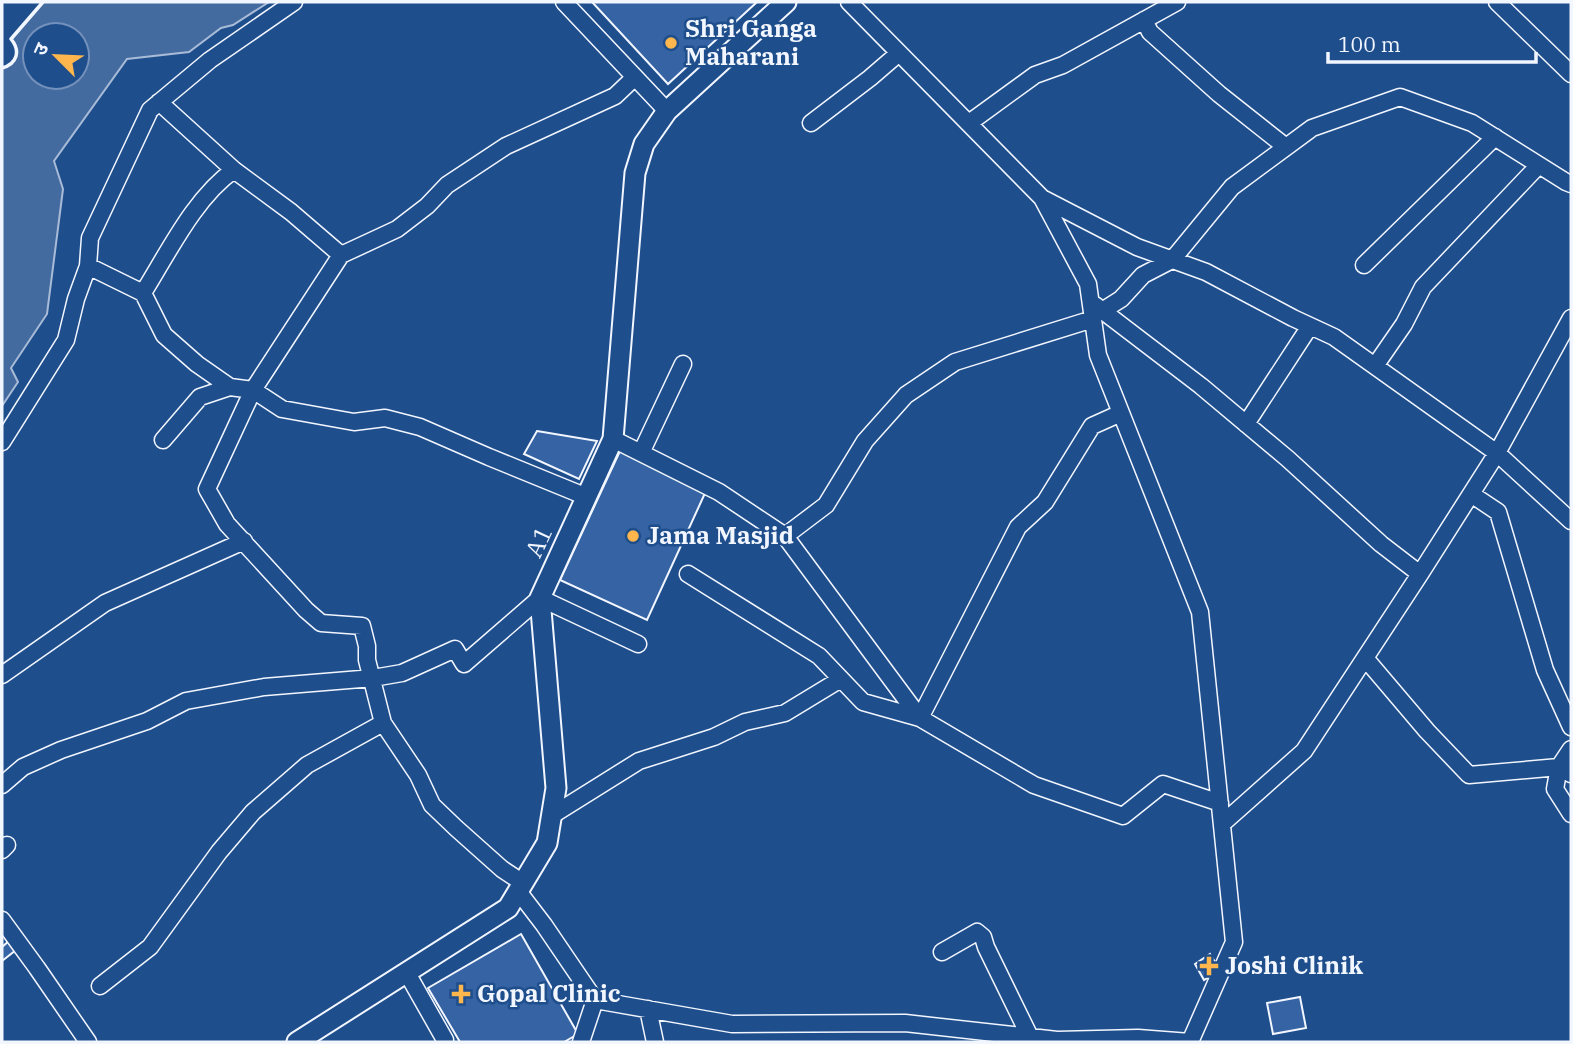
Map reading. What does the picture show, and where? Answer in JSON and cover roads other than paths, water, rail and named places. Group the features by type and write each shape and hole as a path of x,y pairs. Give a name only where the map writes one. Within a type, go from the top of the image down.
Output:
{"main road":[{"name":"A1","path":"297,1042 508,908 547,844 556,788 540,598 612,439 635,173 644,144 667,111 786,2"}],"street":[{"path":"2,442 66,340 88,266 90,238 150,110 210,60 293,2"},
{"path":"564,2 667,111"},
{"path":"635,77 615,96 506,146 447,185 427,206 397,229 341,255 253,390 207,489 228,524 306,610 321,623 362,625 367,660 383,723 418,775 432,805 521,887 595,1000 732,1024 905,1023 1029,1040 1138,1038 1190,1042 1234,942 1200,612 1097,355 1095,310 1088,284 1042,198 849,2"},
{"path":"969,123 1035,75 1063,65 1177,2"},
{"path":"1497,2 1571,74"},
{"path":"1144,20 1150,32 1209,86 1286,147"},
{"path":"811,122 870,78 899,52"},
{"path":"785,536 826,505 865,441 906,395 955,362 1121,299 1143,275 1172,260 1232,187 1312,128 1400,97 1472,123 1571,184"},
{"path":"159,102 234,170 291,212 341,255"},
{"path":"1364,265 1495,137"},
{"path":"1375,366 1404,324 1423,287 1539,165"},
{"path":"144,293 189,217 222,178 234,170"},
{"path":"1042,198 1137,247 1206,272 1334,337 1497,453 1571,521"},
{"path":"88,266 144,293 164,335 197,364 230,387"},
{"path":"1095,310 1200,386 1288,459 1381,544 1420,574"},
{"path":"1222,824 1304,751 1497,453 1571,318"},
{"path":"1246,424 1310,326"},
{"path":"641,453 683,364"},
{"path":"163,440 200,397 230,387 253,390 282,409 354,422 385,418 420,427 587,497"},
{"path":"920,718 1018,527 1045,502 1092,426 1121,413"},
{"path":"612,439 719,492 785,536 920,718"},
{"path":"1471,494 1498,512 1545,670 1571,727"},
{"path":"2,675 105,603 244,541"},
{"path":"688,574 818,656 863,702 920,718 1034,785 1123,816 1163,784 1220,803"},
{"path":"2,785 23,767 61,750 147,721 186,701 264,687 402,673 455,649 464,664 540,598 638,644"},
{"path":"1365,658 1427,731 1469,775 1565,771"},
{"path":"551,816 639,761 714,737 745,722 785,713 841,679"},
{"path":"100,986 150,947 219,852 253,812 307,765 383,723"},
{"path":"1571,749 1565,771 1555,789 1571,814"},
{"path":"2,920 88,1042"},
{"path":"942,951 977,932 983,937 1029,1040"},
{"path":"407,973 445,1042"},
{"path":"582,1042 595,1000"},
{"path":"648,1009 655,1042"}],"water":[{"path":"43,2 269,2 233,25 221,28 189,52 127,59 54,161 63,189 47,314 11,368 18,382 2,406 2,68 16,56 11,39 21,27 21,91 91,91 91,21 27,21"}],"place":[{"name":"Shri Ganga Maharani","path":"671,43"},
{"name":"Jama Masjid","path":"633,536"},
{"name":"Joshi Clinik","path":"1209,966"},
{"name":"Gopal Clinic","path":"461,994"}]}
